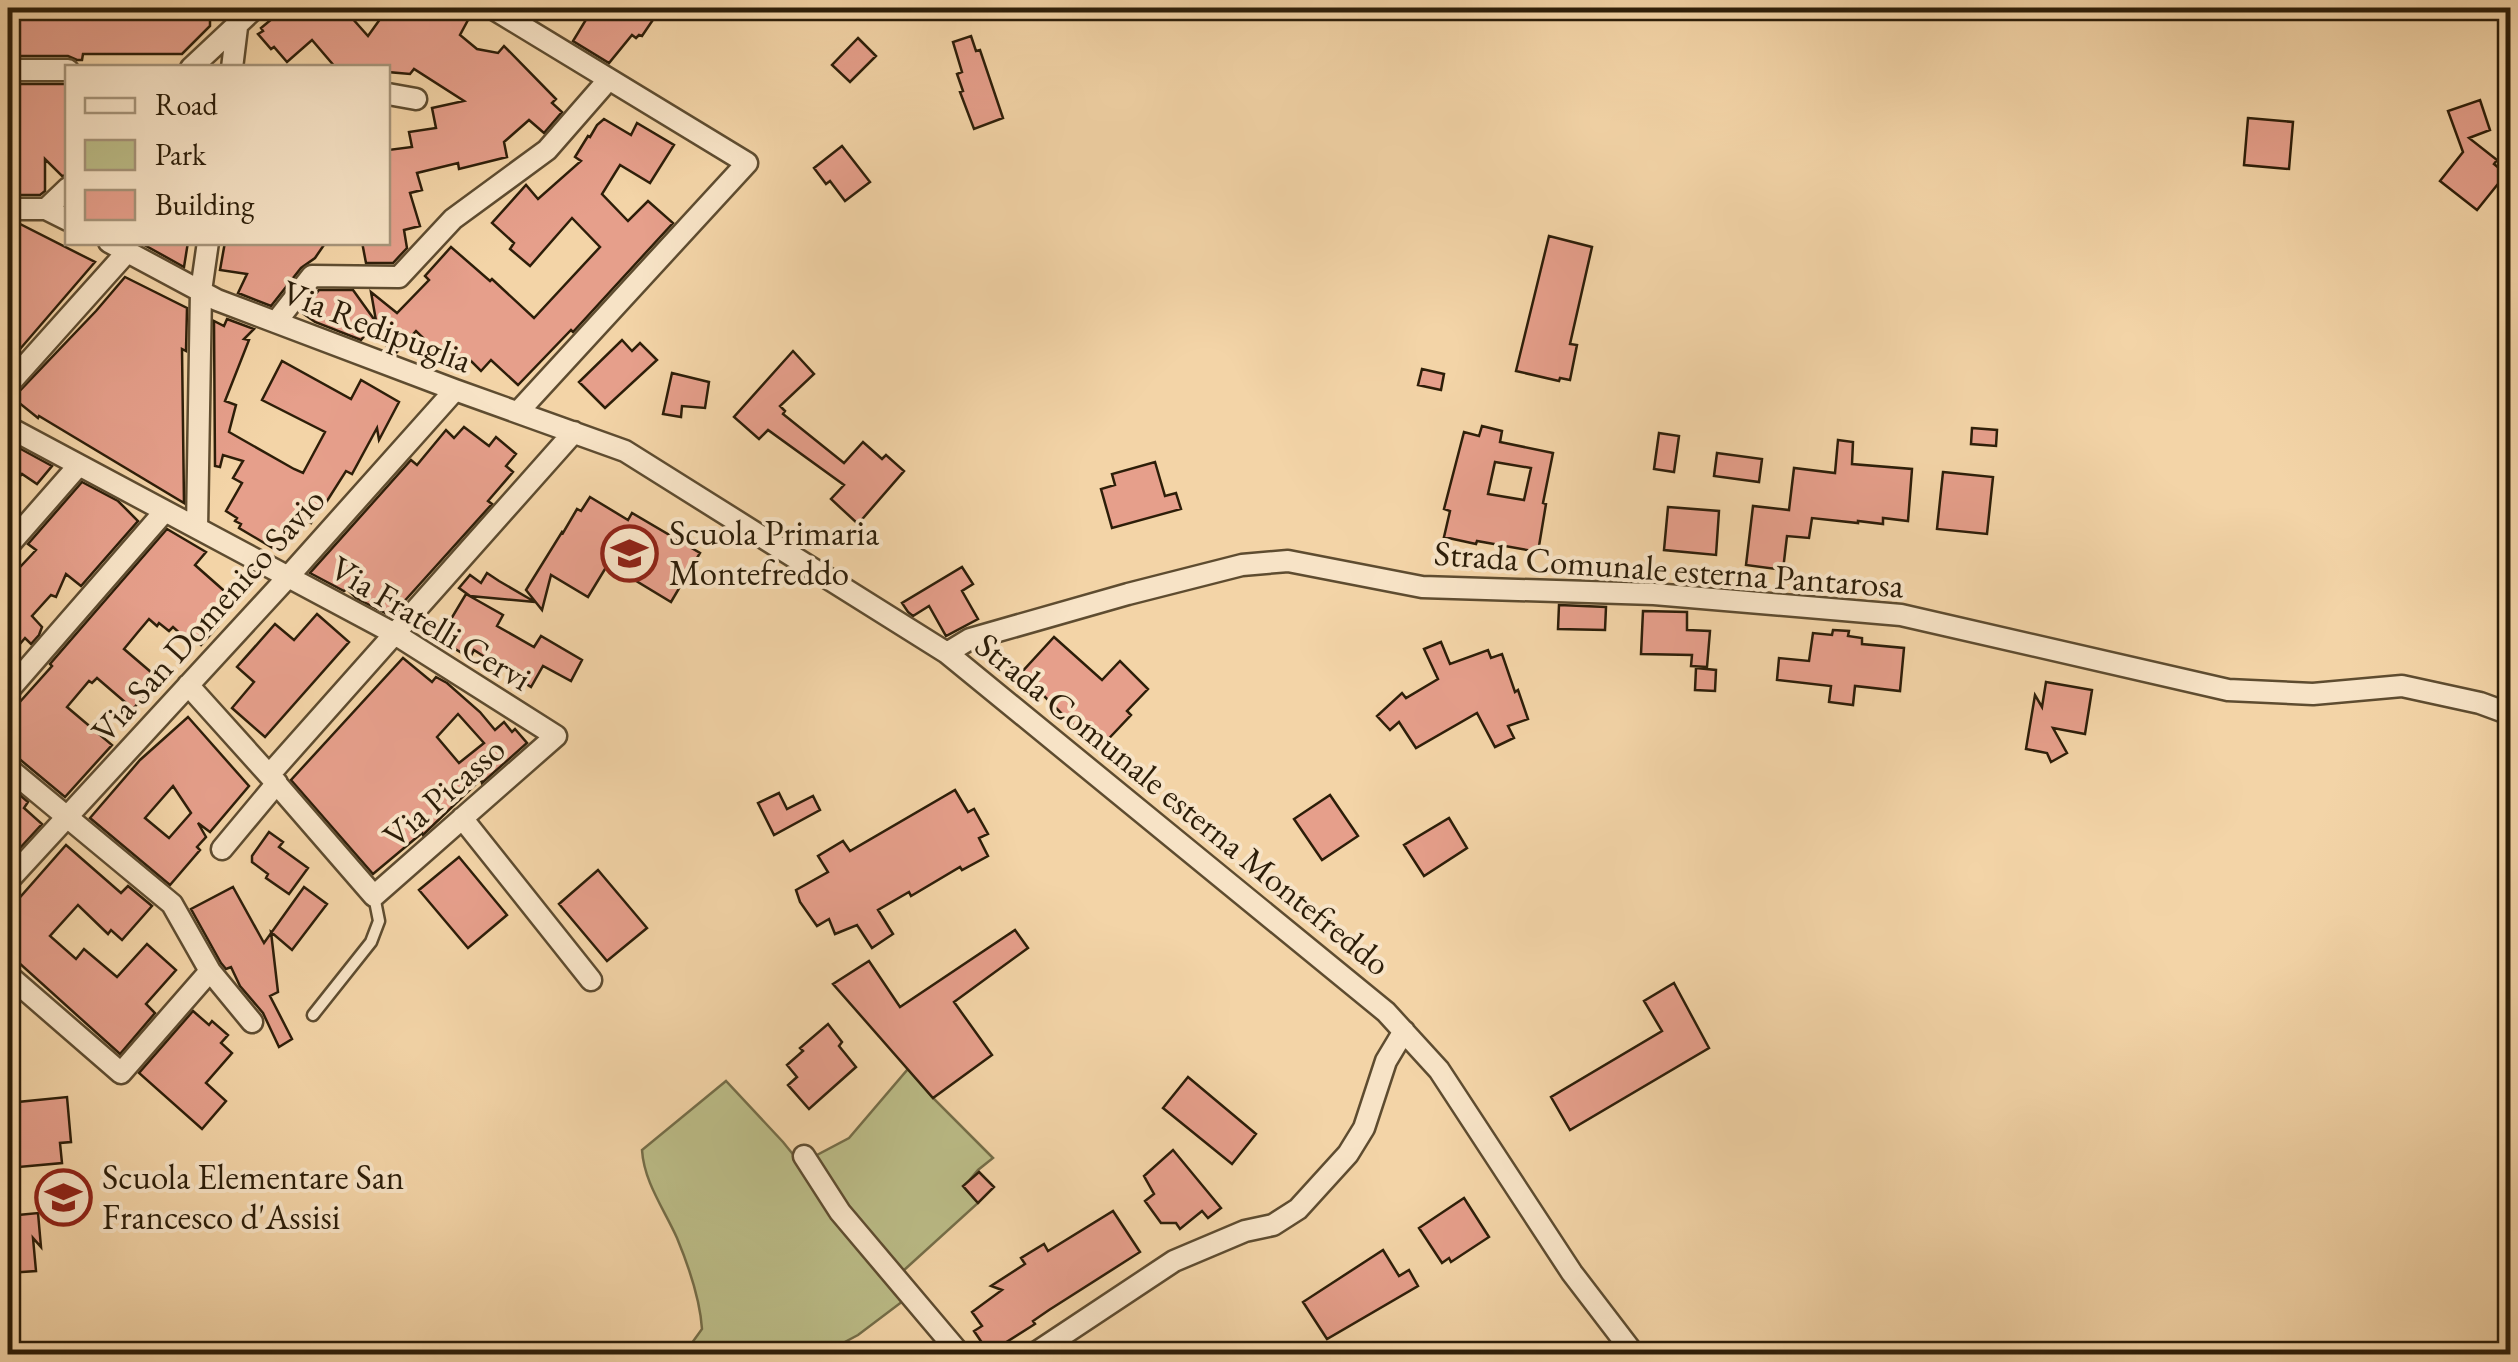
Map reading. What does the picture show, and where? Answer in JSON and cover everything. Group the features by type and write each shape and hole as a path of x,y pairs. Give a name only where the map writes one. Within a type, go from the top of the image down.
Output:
{"street":[{"path":"194,65 239,16 256,8"},
{"path":"492,8 747,163 518,412"},
{"path":"232,65 239,16"},
{"path":"8,70 65,70"},
{"path":"276,322 312,276 400,277 453,220 547,150 609,79"},
{"path":"390,94 416,99"},
{"path":"46,209 65,191"},
{"path":"8,209 46,209 65,218"},
{"path":"197,528 201,292 208,245"},
{"path":"8,385 118,247"},
{"name":"Via Redipuglia","path":"118,247 201,292 574,432"},
{"name":"Via San Domenico Savio","path":"8,881 455,390"},
{"name":"Via Fratelli Cervi","path":"8,426 396,634 556,736"},
{"path":"222,849 273,779 574,432"},
{"name":"Strada Comunale esterna Montefreddo","path":"574,432 625,451 946,653 1334,968 1404,1031 1439,1070 1572,1274 1634,1354"},
{"path":"8,546 80,465"},
{"path":"8,691 165,511"},
{"name":"Strada Comunale esterna Pantarosa","path":"946,653 970,639 1128,594 1242,565 1288,561 1422,587 1654,594 1902,615 2228,690 2313,694 2402,686 2480,703 2510,714"},
{"path":"188,685 374,896"},
{"name":"Via Picasso","path":"374,896 556,736"},
{"path":"8,768 172,904 210,971 252,1022"},
{"path":"462,818 591,980"},
{"path":"8,975 121,1073 210,971"},
{"path":"1034,1354 1174,1260 1273,1224 1298,1210 1348,1154 1364,1128 1386,1061 1404,1031"},
{"path":"804,1156 840,1212 960,1354"}],"lane":[{"path":"313,1015 370,942 379,921 374,896"}],"green space":[{"path":"908,1069 993,1158 964,1187 978,1203 903,1271 907,1298 858,1335 822,1354 684,1354 702,1329 699,1306 681,1249 651,1184 642,1150 726,1081 804,1168 817,1155 849,1138"}],"building":[{"path":"8,8 38,8 38,12 82,17 134,18 133,13 210,11 210,26 182,54 83,54 82,60 68,56 8,56"},
{"path":"285,8 343,8 368,36 388,8 446,8 468,20 460,35 477,49 498,53 504,46 556,99 552,103 562,112 544,133 529,120 504,142 507,157 459,169 458,163 417,173 422,190 410,193 420,226 404,230 407,248 393,263 366,263 363,245 390,245 390,150 412,147 409,132 436,128 432,108 464,101 414,69 410,74 390,72 390,65 333,65 312,40 287,62 258,34 263,31 261,28"},
{"path":"593,8 610,18 617,8 661,8 642,36 632,35 609,63 573,41"},
{"path":"971,36 976,51 980,50 1003,118 974,129 960,92 963,91 957,74 962,72 953,42"},
{"path":"858,38 876,56 850,82 832,65"},
{"path":"8,84 65,84 65,176 45,159 45,191 40,195 8,195"},
{"path":"2480,100 2490,130 2469,138 2497,160 2494,164 2506,174 2477,210 2440,181 2463,152 2448,111"},
{"path":"2248,118 2293,122 2289,169 2244,165"},
{"path":"604,119 631,135 637,123 674,145 650,183 620,165 602,194 628,221 648,201 673,223 573,332 518,385 491,360 481,371 467,357 462,362 455,355 448,362 416,331 396,353 392,352 379,338 371,292 397,313 429,280 425,276 451,247 534,318 600,247 572,218 530,266 510,249 514,243 492,223 526,185 538,199 581,161 575,157"},
{"path":"842,146 870,182 845,201 814,168"},
{"path":"8,223 18,223 95,262 8,363"},
{"path":"1549,236 1592,247 1570,344 1577,345 1570,380 1516,371"},
{"path":"144,245 188,245 184,267"},
{"path":"224,245 324,245 271,306 238,293 247,274 220,270"},
{"path":"125,277 187,308 186,351 182,349 184,503 38,418 13,398"},
{"path":"319,290 353,290 376,322 361,340 315,322 301,312"},
{"path":"227,319 254,329 244,339 249,340 225,401 236,405 229,432 294,469 303,473 325,432 262,400 282,361 351,399 361,380 399,402 379,440 377,428 352,474 346,471 311,523 307,521 303,527 292,521 276,550 239,528 237,518 226,511 242,483 233,478 243,461 223,455 220,467 215,466 214,321 224,326"},
{"path":"622,340 632,351 640,343 657,360 605,408 579,382"},
{"path":"793,351 814,374 780,406 783,414 844,463 863,442 904,471 858,524 831,499 844,485 768,430 759,439 734,417"},
{"path":"1422,369 1444,374 1441,390 1418,385"},
{"path":"672,373 709,382 705,408 682,406 681,417 663,414"},
{"path":"1482,426 1502,431 1500,442 1553,453 1538,552 1444,537 1450,511 1444,509 1464,432 1479,436","holes":["1495,462 1531,468 1524,500 1488,494"]},
{"path":"464,427 489,446 496,437 516,454 506,466 513,472 488,501 492,504 391,616 347,589 344,591 310,573 411,460 417,465 446,430 454,438"},
{"path":"1972,428 1997,430 1996,446 1971,444"},
{"path":"1659,433 1679,436 1674,472 1654,469"},
{"path":"1838,440 1853,442 1852,464 1912,469 1908,521 1883,518 1883,524 1812,518 1809,538 1787,536 1783,570 1746,565 1753,506 1789,510 1794,468 1835,473"},
{"path":"8,442 52,466 37,484 22,474 8,490"},
{"path":"1717,453 1762,459 1759,482 1714,476"},
{"path":"1155,462 1165,496 1176,493 1181,509 1112,528 1101,489 1115,485 1112,474"},
{"path":"1943,472 1993,477 1987,534 1937,529"},
{"path":"82,482 118,501 138,521 81,586 66,574 56,597 51,595 32,616 42,627 39,635 31,644 25,638 8,658 8,580 36,550 28,544"},
{"path":"590,497 628,520 632,513 700,553 671,602 608,564 588,597 551,575 542,610 526,590 577,509 581,511"},
{"path":"1668,507 1719,511 1716,555 1664,550"},
{"path":"167,529 206,552 195,565 230,596 219,609 223,613 215,623 218,626 201,645 189,635 186,639 173,627 169,631 149,619 124,649 159,679 133,709 97,678 89,681 67,707 112,745 65,797 17,757 8,755 8,704 18,704"},
{"path":"962,567 973,584 962,591 978,619 946,636 929,606 913,616 902,603"},
{"path":"487,573 535,602 470,596 459,588 470,575 481,583"},
{"path":"466,594 503,615 497,626 534,647 541,636 582,660 571,681 543,666 531,687 474,650 470,658 439,639"},
{"path":"1559,605 1606,607 1605,630 1558,629"},
{"path":"1643,611 1687,612 1687,630 1710,631 1707,667 1691,666 1692,655 1641,654"},
{"path":"317,614 349,642 265,737 232,708 254,682 237,667 275,624 294,640"},
{"path":"1833,630 1849,631 1848,636 1862,638 1862,644 1904,648 1900,691 1855,686 1853,705 1829,702 1831,686 1777,680 1779,658 1809,661 1813,633 1832,635"},
{"path":"1054,637 1102,680 1120,661 1148,689 1127,711 1131,715 1098,750 1021,673"},
{"path":"1441,642 1450,664 1488,650 1491,658 1502,654 1528,719 1508,726 1514,738 1495,747 1477,713 1416,748 1399,722 1390,730 1377,716 1402,693 1406,698 1438,679 1424,649"},
{"path":"403,658 432,682 436,677 447,683 495,730 504,722 527,743 373,874 291,780","holes":["458,714 484,743 459,763 437,737"]},
{"path":"1696,668 1716,670 1715,691 1695,690"},
{"path":"2046,682 2092,690 2085,734 2053,728 2067,753 2051,762 2047,753 2026,749 2035,695 2042,707"},
{"path":"188,717 249,786 210,832 198,823 206,837 170,885 90,818 140,760","holes":["173,786 191,813 169,838 145,818"]},
{"path":"8,785 28,802 24,808 42,824 8,861"},
{"path":"955,790 968,812 974,809 988,834 979,838 988,856 878,910 893,934 872,948 857,925 835,934 829,919 817,926 796,890 828,872 818,856 843,841 850,851"},
{"path":"779,793 787,809 813,796 820,810 774,835 758,803"},
{"path":"1330,795 1358,836 1322,860 1294,819"},
{"path":"1449,818 1467,848 1424,876 1404,845"},
{"path":"269,832 283,842 279,847 308,868 289,894 252,862"},
{"path":"66,845 121,893 128,886 152,906 122,940 111,930 108,934 78,905 50,936 76,959 84,949 117,977 147,944 176,970 146,1004 155,1013 120,1054 8,953 8,911"},
{"path":"459,857 507,915 468,948 419,890"},
{"path":"598,870 647,928 607,961 559,904"},
{"path":"233,887 264,943 271,933 278,992 270,996 292,1039 279,1047 263,1013 240,986 231,967 226,969 221,963 191,909"},
{"path":"304,887 327,904 292,950 272,932"},
{"path":"1015,930 1028,948 954,1002 992,1055 933,1098 833,984 869,961 900,1007"},
{"path":"1674,983 1709,1048 1570,1130 1551,1097 1662,1031 1644,1001"},
{"path":"193,1011 228,1035 221,1043 232,1053 206,1083 226,1101 202,1129 139,1073"},
{"path":"828,1024 856,1067 809,1109 788,1085 797,1077 787,1065"},
{"path":"1188,1077 1256,1134 1232,1164 1163,1108"},
{"path":"67,1097 71,1142 60,1143 62,1163 8,1168 8,1103"},
{"path":"1173,1150 1221,1208 1208,1218 1202,1211 1180,1229 1176,1223 1161,1223 1145,1201 1154,1194 1144,1176"},
{"path":"979,1172 994,1187 978,1203 963,1186"},
{"path":"1464,1198 1489,1237 1451,1262 1449,1258 1442,1263 1419,1228"},
{"path":"1113,1211 1140,1252 989,1353 974,1331 982,1326 972,1312 1002,1290 991,1286 1025,1264 1021,1258 1044,1244 1048,1251"},
{"path":"38,1213 41,1247 33,1238 36,1271 8,1273 8,1216"},
{"path":"1383,1250 1399,1276 1409,1270 1418,1286 1327,1339 1303,1302"}],"place":[{"name":"Scuola Primaria Montefreddo","path":"630,553"},
{"name":"Scuola Elementare San Francesco d'Assisi","path":"63,1197"}]}
